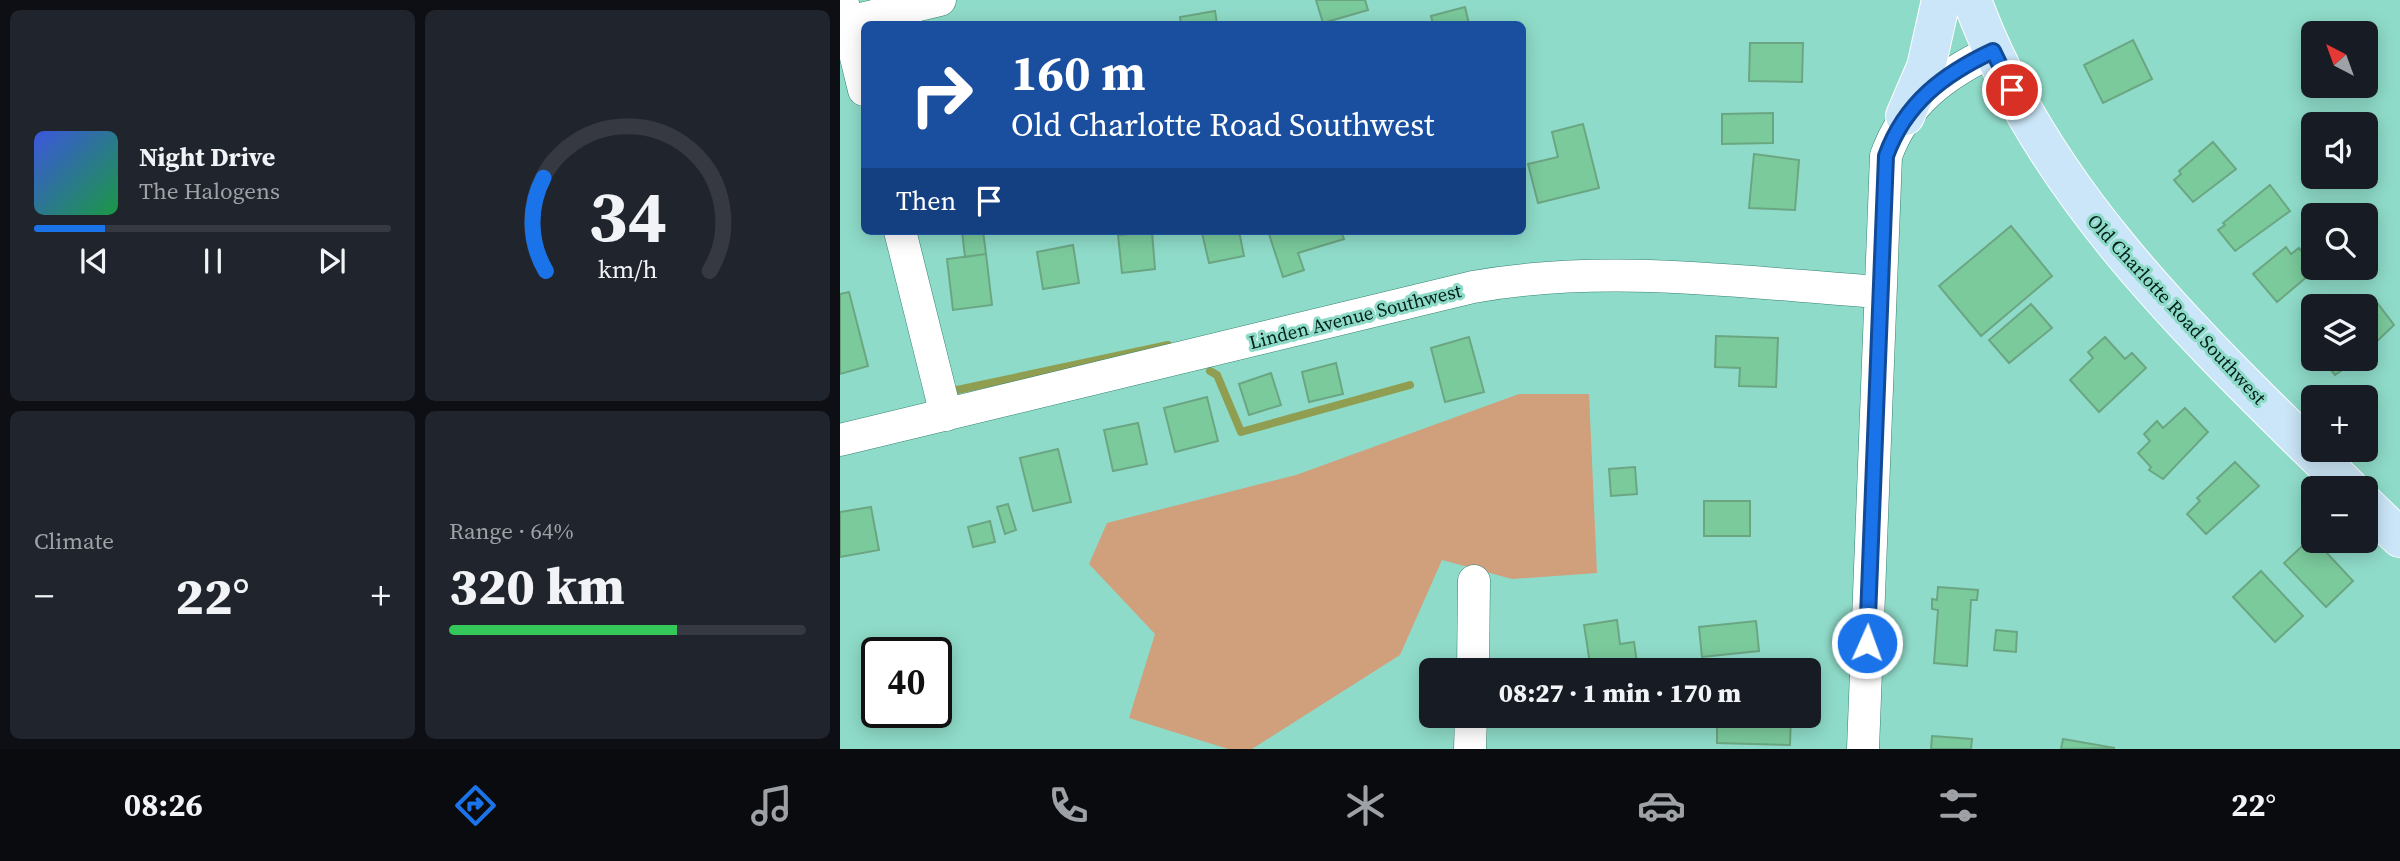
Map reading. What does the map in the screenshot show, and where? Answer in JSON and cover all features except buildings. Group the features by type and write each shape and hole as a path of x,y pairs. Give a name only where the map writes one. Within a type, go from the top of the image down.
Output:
{"main road":[{"path":"1905,116 1926,67 1941,0"},
{"name":"Old Charlotte Road Southwest","path":"1972,0 1993,51 2022,109 2086,210 2141,275 2226,366 2337,476"},
{"path":"2378,517 2400,538"}],"street":[{"path":"861,79 843,15 940,0"},
{"path":"1863,749 1886,156 1905,116 1938,81 1993,51"},
{"path":"901,235 946,415"},
{"name":"Linden Avenue Southwest","path":"840,440 1473,287 1526,278 1590,274 1880,292"},
{"path":"1473,658 1474,581"},
{"path":"1470,749 1471,728"}],"shaded area":[{"path":"1519,394 1589,394 1597,573 1512,579 1442,560 1400,655 1252,749 1228,749 1129,718 1155,634 1089,564 1107,523 1296,475"}],"waterway":[{"path":"957,390 1168,345"},
{"path":"1210,371 1217,375 1241,432 1410,385"}],"route":[{"path":"1867,643 1886,156 1893,136 1905,116 1938,81 1960,67 1993,51 2012,90"}]}
